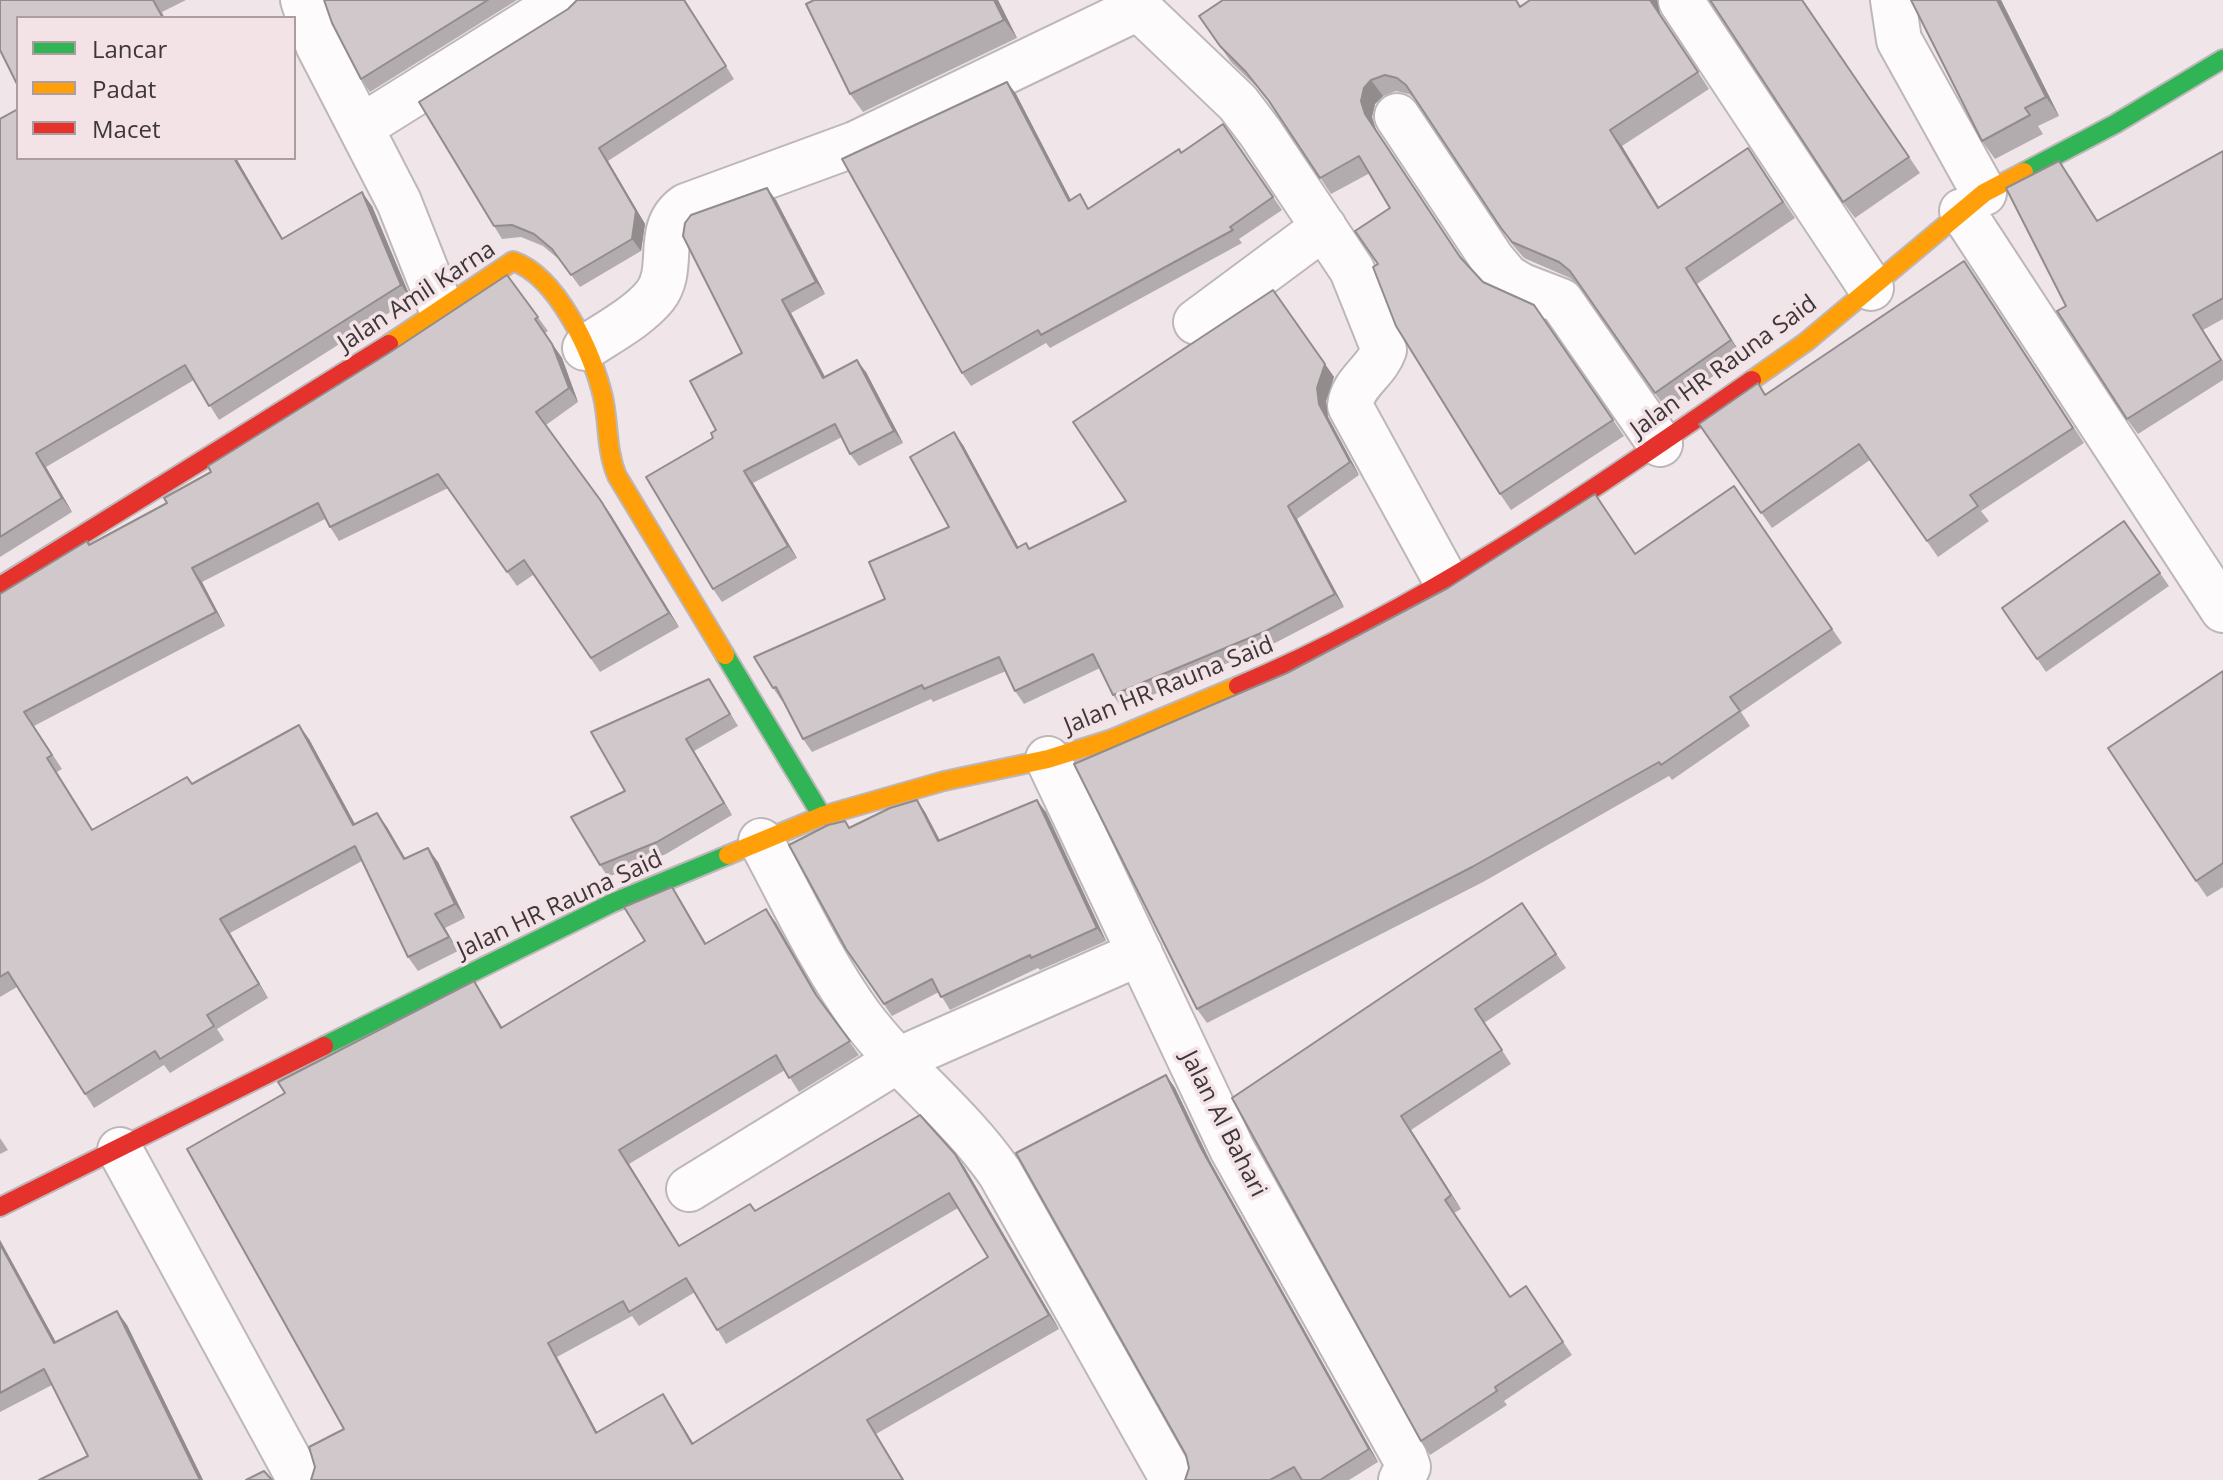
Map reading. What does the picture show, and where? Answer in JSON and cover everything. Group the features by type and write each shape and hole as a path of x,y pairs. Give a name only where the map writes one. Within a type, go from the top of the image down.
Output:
{"main road":[{"name":"Jalan HR Rauna Said","path":"0,1207 612,903 822,816 944,781 1048,759 1112,739 1260,678 1446,581 1660,444 1806,342 1973,202 2115,124 2223,59"},
{"name":"Jalan Amil Karna","path":"0,586 513,261 531,268 547,284 585,348 597,373 606,420 605,443 617,476 822,816"}],"street":[{"path":"303,0 318,45 399,202 441,308"},
{"path":"361,127 564,0"},
{"path":"1893,0 1899,40 1973,202 2223,610"},
{"path":"1681,1 1871,288"},
{"path":"585,348 655,296 663,273 666,230 675,214 686,206 855,144 1133,4 1238,103 1352,270 1384,350 1351,396 1350,406 1446,581"},
{"path":"1397,116 1492,259 1507,277 1561,301 1660,444"},
{"path":"1196,322 1324,227"},
{"name":"Jalan Al Bahari","path":"1048,759 1232,1149 1405,1458 1408,1467 1401,1480"},
{"path":"761,841 831,972 863,1019 975,1137 1000,1173 1173,1480"},
{"path":"689,1189 900,1059 1140,953"},
{"path":"120,1150 300,1480"}],"building":[{"path":"0,0 153,0 162,16 16,16 16,82 0,50"},
{"path":"324,0 488,0 361,79 332,23"},
{"path":"577,0 684,0 726,66 599,148 636,211 632,239 571,275 552,249 534,234 512,225 494,226 419,102 568,9"},
{"path":"814,0 994,0 1004,20 850,94 806,4"},
{"path":"1223,0 1516,0 1520,7 1530,0 1650,0 1698,72 1610,130 1658,208 1748,148 1783,202 1686,268 1731,340 1655,393 1570,271 1559,262 1512,242 1406,85 1397,78 1385,75 1371,80 1364,88 1361,101 1365,114 1460,257 1483,282 1534,305 1613,420 1500,494 1396,326 1373,267 1378,264 1355,231 1390,208 1359,156 1320,178 1269,101 1220,46 1199,16"},
{"path":"1710,0 1802,0 1909,157 1843,202"},
{"path":"1911,0 1997,0 2046,97 2025,108 2030,115 1982,141"},
{"path":"1007,82 1069,201 1080,194 1088,209 1223,124 1273,197 1230,227 1233,230 1041,335 1038,330 962,373 842,159"},
{"path":"16,110 16,160 235,160 282,239 362,192 401,285 209,406 185,365 36,453 62,498 0,537 0,119"},
{"path":"2223,151 2223,298 2193,315 2221,360 2127,419 2057,311 2066,306 2006,188 2059,161 2097,221"},
{"path":"767,188 816,282 782,300 823,378 857,360 894,431 850,454 835,424 744,471 788,546 713,589 646,477 713,438 711,433 716,430 690,381 742,353 683,236 685,223 691,215"},
{"path":"1964,261 2073,428 1970,495 1978,506 1927,541 1859,444 1761,513 1699,424 1758,383 1765,395"},
{"path":"507,275 538,317 535,319 552,344 569,388 536,412 601,501 669,613 591,658 524,560 507,572 438,474 330,527 318,503 192,568 216,612 24,712 52,755 47,758 92,830 187,777 192,784 299,725 353,825 377,813 404,859 428,848 455,904 435,914 449,937 408,957 355,846 220,919 259,984 207,1015 214,1026 160,1059 155,1051 85,1094 8,972 0,977 0,594 87,541 89,545 167,503 164,498 211,472 208,466"},
{"path":"1273,290 1325,364 1317,388 1319,404 1350,462 1288,506 1335,594 1266,631 1113,695 1093,654 1015,691 999,657 924,689 922,685 803,739 776,687 773,688 754,657 885,599 869,562 949,527 910,457 954,432 1017,548 1026,543 1029,549 1126,501 1073,422"},
{"path":"1734,486 1832,629 1730,697 1740,711 1661,765 1659,762 1472,867 1197,1009 1074,764 1287,673 1448,588 1595,494 1635,554"},
{"path":"2124,521 2160,573 2037,659 2002,608"},
{"path":"2223,671 2223,863 2196,881 2108,748"},
{"path":"709,679 730,714 686,739 724,803 657,842 600,865 571,817 625,791 591,732"},
{"path":"917,800 938,841 1037,800 1097,928 1031,958 1030,955 941,997 932,979 884,1004 846,949 789,845 828,825 845,821 849,828 890,808"},
{"path":"672,887 705,944 766,909 816,995 850,1041 789,1078 776,1055 619,1150 679,1246 750,1204 755,1211 920,1115 955,1154 1049,1315 867,1420 903,1480 311,1480 315,1467 309,1447 344,1429 187,1149 285,1093 278,1082 474,981 501,1028 645,941 624,907","holes":["949,1193 988,1257 692,1444 663,1394 596,1433 548,1343 623,1301 629,1312 686,1278 717,1330"]},
{"path":"1522,903 1556,954 1475,1009 1502,1050 1401,1116 1451,1195 1445,1200 1510,1297 1526,1286 1563,1342 1495,1387 1497,1391 1421,1441 1232,1098"},
{"path":"1166,1075 1201,1148 1369,1449 1320,1480 1302,1480 1294,1467 1270,1480 1185,1480 1189,1468 1186,1455 1016,1153"},
{"path":"0,1244 54,1343 117,1311 200,1480 39,1480 88,1456 44,1369 0,1393"},
{"path":"264,1471 272,1480 246,1480"}],"traffic: fast":[{"path":"2024,172 2115,124 2223,59"},
{"path":"725,655 822,816"},
{"path":"324,1046 612,903 728,855"}],"traffic: slow":[{"path":"1752,380 1806,342 1984,193 2024,172"},
{"path":"389,344 513,261 544,282 571,318 591,359 603,397 611,456 617,476 725,655"},
{"path":"728,855 822,816 944,781 1048,759 1112,739 1238,686"}],"traffic: jam":[{"path":"0,586 389,344"},
{"path":"1238,686 1373,622 1438,585 1629,465 1752,380"},
{"path":"0,1207 324,1046"}]}
